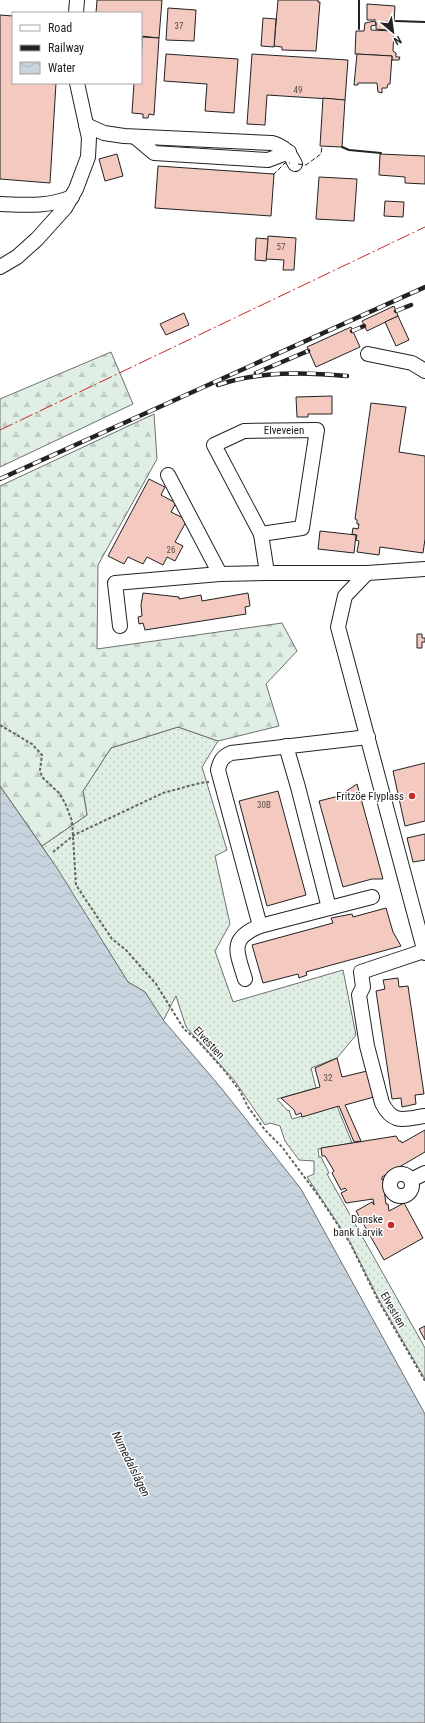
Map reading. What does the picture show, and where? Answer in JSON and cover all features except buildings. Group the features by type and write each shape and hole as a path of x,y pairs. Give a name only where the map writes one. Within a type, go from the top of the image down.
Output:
{"lane":[{"path":"76,12 77,0"},
{"path":"0,267 18,257 37,239 65,208 76,189 88,158 89,138 77,84"},
{"path":"86,125 104,132 135,137 272,144 281,146 292,158"},
{"path":"0,204 47,205 58,203 72,197"},
{"path":"368,354 412,363 425,371"},
{"name":"Elveveien","path":"261,534 302,528 317,430 244,431 214,445 261,534 267,573"},
{"path":"168,475 220,574"},
{"path":"120,626 115,583 220,574 367,573 425,569"},
{"path":"367,573 345,596 338,627 425,952 361,972 363,987 359,995 367,1046 382,1103 386,1111 394,1118 400,1120 425,1116"},
{"path":"260,926 220,781 218,770 220,761 224,756 231,753 368,737"},
{"path":"286,746 329,908"},
{"path":"245,979 238,955 238,946 242,936 248,931 260,926 372,897"},
{"path":"411,1180 425,1173"}],"path":[{"name":"Elvestien","path":"0,726 32,744 42,755 40,770 42,777 59,793 65,803 72,822 76,885 87,902 112,939 126,950 156,984 184,1029 197,1040 224,1070 240,1091 248,1107 282,1148 320,1198 350,1243 378,1300 425,1381"},
{"path":"53,852 74,835 163,793 200,783 220,781"}],"green space":[{"path":"111,352 133,404 0,467 0,399"},
{"path":"154,414 157,459 98,565 97,649 282,623 297,651 266,684 279,726 218,741 178,727 111,748 83,791 87,815 42,846 0,786 0,486"},
{"path":"178,727 218,741 202,767 227,850 215,856 230,924 215,951 233,1002 343,970 356,1035 337,1058 311,1068 316,1088 277,1099 288,1111 289,1110 292,1119 337,1106 352,1143 318,1149 319,1157 321,1157 329,1173 327,1174 425,1348 425,1379 380,1302 350,1242 307,1177 314,1174 314,1161 299,1160 285,1141 280,1126 270,1123 265,1125 234,1080 186,1027 176,996 163,1021 145,992 128,982 42,846 87,815 83,791 111,748"}],"water":[{"name":"Numedalslågen","path":"0,786 57,868 128,982 145,992 164,1021 222,1089 301,1189 425,1414 425,1723 0,1723"}],"railway":[{"path":"0,479 425,287"},
{"path":"396,311 411,305"},
{"path":"352,331 364,326"},
{"path":"256,373 308,351"},
{"path":"218,385 234,380 266,375 299,373 347,376"}],"fence":[{"path":"298,164 306,165 321,154 322,146"},
{"path":"273,175 285,163 290,163"}],"wall":[{"path":"359,0 359,29"},
{"path":"396,21 425,22"},
{"path":"342,147 349,150 381,153"}],"power":[{"path":"0,430 425,227"}],"place":[{"name":"Fritzöe Flyplass","path":"412,796"},
{"name":"Danske bank Larvik","path":"391,1225"}]}
